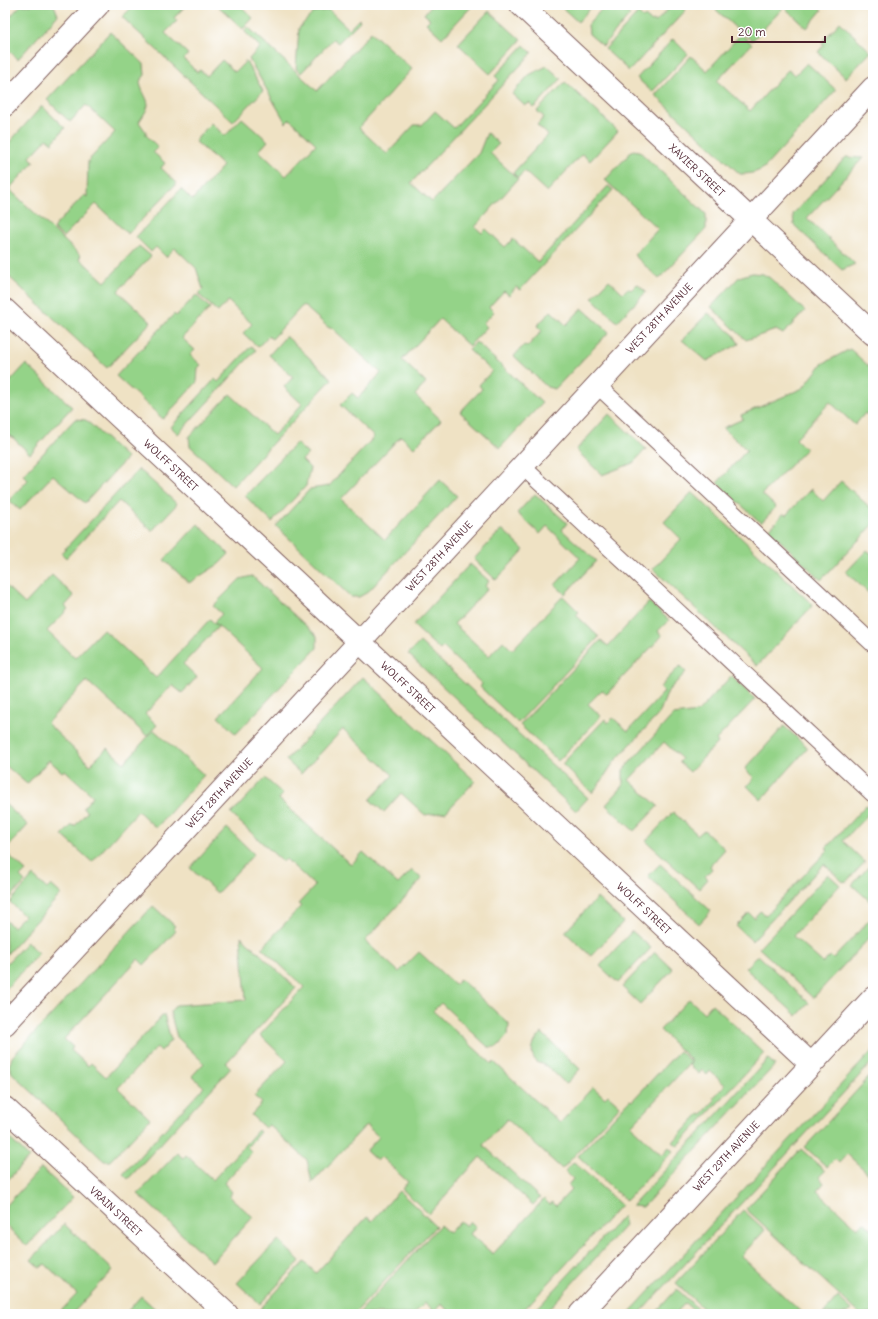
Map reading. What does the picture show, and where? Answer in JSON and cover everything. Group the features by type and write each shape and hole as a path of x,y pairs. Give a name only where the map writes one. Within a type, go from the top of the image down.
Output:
{"street":[{"path":"5,105 98,5"},
{"name":"XAVIER STREET","path":"521,5 873,334"},
{"name":"WEST 28TH AVENUE","path":"5,1024 873,88"},
{"name":"WOLFF STREET","path":"5,310 811,1064"},
{"name":"WEST 29TH AVENUE","path":"580,1314 873,998"},
{"name":"VRAIN STREET","path":"5,1108 227,1314"}],"lane":[{"path":"597,385 873,644"},
{"path":"522,466 873,794"}],"green space":[{"path":"21,5 54,5 58,15 18,59 5,47 5,22"},
{"path":"134,5 186,5 174,18 177,21 165,33 188,54 184,59 197,72 200,70 207,76 222,60 235,72 246,61 263,91 233,122 122,17"},
{"path":"217,5 240,5 253,18 243,29"},
{"path":"432,5 473,5 442,38 426,23 430,19 424,14"},
{"path":"559,5 593,5 578,22"},
{"path":"605,5 618,5 630,15 603,46 589,34 588,25"},
{"path":"672,5 687,5 684,8 686,10 629,71 605,49 638,13 643,18 645,16 652,22 656,22"},
{"path":"817,5 822,10 807,28 784,7 752,41 741,31 740,32 712,6"},
{"path":"329,10 349,29 359,19 360,21 338,43 333,39 301,73 296,69 299,28 314,12"},
{"path":"489,11 521,40 490,74 458,44"},
{"path":"840,22 871,52 846,78 818,52 824,45 822,42"},
{"path":"248,27 317,91 371,32 412,69 359,128 387,154 414,125 422,125 435,111 454,128 499,80 495,76 524,45 532,53 411,183 432,202 479,153 487,133 499,144 490,153 518,179 475,227 482,233 486,229 505,247 513,239 538,262 608,186 613,190 520,290 516,287 509,295 504,291 489,307 494,312 483,323 487,327 469,346 440,319 402,360 426,383 415,395 441,420 414,448 401,436 341,499 385,540 440,480 457,496 368,592 359,597 351,597 276,526 310,489 329,486 374,437 340,405 352,393 358,398 381,373 331,327 329,328 303,305 272,339 268,336 258,347 243,333 252,324 228,301 218,312 198,294 203,289 196,268 175,248 166,257 156,247 151,252 136,237 181,189 192,200 223,166 195,141 211,123 225,136 242,118 268,141 259,151 286,176 316,144 290,119 286,123 249,59 260,47 244,31"},
{"path":"110,32 144,64 145,75 140,81 141,88 148,105 146,112 139,122 146,132 146,135 158,147 153,152 165,163 161,168 177,183 128,234 96,204 63,237 53,228 84,195 87,197 88,161 115,132 86,105 70,122 47,100"},
{"path":"741,34 752,44 717,81 750,111 788,70 795,75 807,63 836,90 764,168 746,174 740,174 655,95 691,56 707,71"},
{"path":"673,39 688,54 652,92 637,78"},
{"path":"547,66 561,79 534,108 529,103 525,106 512,94 529,75"},
{"path":"565,82 618,131 590,161 582,154 547,192 524,171 518,178 513,173 548,135 537,125 544,117 537,111"},
{"path":"42,106 65,128 52,143 47,139 30,157 34,162 9,189 81,256 79,258 105,282 139,246 151,256 118,291 151,322 107,368 5,273 5,147"},
{"path":"633,150 639,151 706,214 706,229 659,279 634,255 658,229 605,180"},
{"path":"846,157 863,158 807,218 855,264 842,270 794,225 793,214"},
{"path":"752,273 763,274 770,278 805,311 783,334 776,330 746,340 711,307 739,277"},
{"path":"609,280 623,293 628,288 631,290 637,284 646,292 617,322 592,298"},
{"path":"196,295 210,308 182,338 195,350 190,355 201,365 198,368 197,382 163,419 116,376 174,314 176,316"},
{"path":"582,308 609,332 555,389 547,387 514,356 524,345 527,347 542,331 537,326 551,311 566,325"},
{"path":"708,313 734,335 739,344 707,361 682,340"},
{"path":"286,336 332,379 233,486 190,446 189,437 230,394 274,435 302,404 284,387 293,377 269,355"},
{"path":"476,342 542,403 500,448 460,412 482,389 479,385 492,371 469,350"},
{"path":"251,346 256,350 178,434 171,427 215,379 218,382"},
{"path":"850,349 873,370 873,420 865,413 855,425 830,402 796,439 806,449 762,494 776,507 761,523 717,483 747,450 723,428 743,419 741,415 803,388 822,364"},
{"path":"26,364 72,407 30,454 10,435 9,437 5,433 5,387"},
{"path":"609,414 646,449 633,463 602,475 576,450"},
{"path":"75,419 86,420 127,458 85,503 53,475 20,510 9,500 28,480 23,475"},
{"path":"296,443 308,454 302,460 310,468 306,486 272,522 245,496"},
{"path":"139,469 177,504 152,531 119,501 66,558 61,553"},
{"path":"841,481 873,510 873,525 821,580 769,530 783,514 786,515 811,489 823,501"},
{"path":"692,492 813,605 757,666 653,569 681,539 664,522"},
{"path":"535,494 567,523 562,530 596,561 565,594 555,585 580,558 547,526 540,534 517,513"},
{"path":"198,524 229,554 219,564 189,583 164,560"},
{"path":"502,529 524,550 496,580 474,559"},
{"path":"867,550 873,555 873,597 846,572"},
{"path":"470,564 489,581 485,586 488,588 454,624 489,656 503,641 512,650 563,596 579,612 576,615 599,637 518,723 480,687 482,684 443,647 440,650 413,625"},
{"path":"52,575 74,596 65,606 68,609 47,631 75,658 103,629 156,678 210,619 218,627 183,664 197,677 182,693 172,685 145,714 157,725 147,736 87,681 47,723 90,765 107,748 124,763 154,730 204,775 156,828 138,811 92,862 62,835 72,825 75,826 87,812 83,808 93,796 65,770 62,772 49,760 27,784 5,765 5,585 25,604"},
{"path":"252,576 317,636 317,648 236,734 218,717 263,668 214,622 222,614 213,606 240,579"},
{"path":"649,602 669,620 658,631 662,636 607,694 602,690 588,704 601,716 558,761 520,725 601,640 608,646"},
{"path":"420,642 588,798 576,811 408,654"},
{"path":"680,666 686,672 668,691 659,714 614,762 592,793 562,764 605,719 608,723 613,718 628,731 664,692 660,687"},
{"path":"731,676 755,699 716,740 718,742 690,772 679,762 682,759 664,742 629,780 658,806 634,831 606,805 623,786 623,770 673,715 698,712"},
{"path":"363,677 475,781 446,812 425,815 401,793 384,812 370,800 393,775 343,729 301,774 286,760"},
{"path":"784,726 808,748 761,800 747,786 754,778 745,769"},
{"path":"265,778 283,794 279,799 351,865 363,852 398,884 412,870 422,879 365,941 399,972 419,952 455,985 460,979 509,1024 508,1035 497,1047 488,1047 441,1003 433,1011 492,1064 494,1062 560,1123 593,1087 605,1098 608,1095 620,1106 562,1169 507,1119 483,1145 540,1198 533,1205 480,1157 429,1214 402,1189 408,1182 381,1157 377,1161 366,1151 379,1137 366,1125 312,1183 307,1160 269,1125 265,1128 251,1115 262,1103 254,1096 287,1061 260,1035 304,987 262,948 301,906 298,904 315,886 286,859 283,862 231,814"},
{"path":"5,804 28,825 5,850"},
{"path":"866,805 872,810 843,841 865,862 846,882 843,882 824,864 752,941 736,926 749,913 754,918 760,911 766,915 828,850 826,848"},
{"path":"673,812 698,835 704,830 725,849 710,866 712,869 705,876 708,879 699,889 646,841"},
{"path":"227,828 254,854 217,893 190,868"},
{"path":"5,852 26,871 20,877 25,882 7,901 5,899"},
{"path":"873,862 873,904 852,885"},
{"path":"660,864 711,911 699,924 648,876"},
{"path":"828,874 840,885 793,936 823,963 830,956 833,959 873,916 873,934 813,998 759,948"},
{"path":"33,876 47,889 51,885 61,894 6,955 5,920 13,927 24,916 10,902"},
{"path":"597,898 623,922 591,956 565,932"},
{"path":"153,906 175,926 173,928 176,931 144,965 138,959 64,1039 73,1047 71,1050 88,1066 91,1063 106,1077 164,1014 171,1040 161,1051 157,1047 118,1088 150,1119 110,1161 104,1161 12,1073 9,1066 12,1057"},
{"path":"632,931 651,948 618,983 600,966"},
{"path":"241,936 296,988 226,1063 231,1068 128,1179 123,1174 204,1087 192,1076 204,1063 177,1037 170,1012 176,1005 246,1000"},
{"path":"27,942 39,953 5,990 5,965"},
{"path":"655,952 673,969 640,1004 622,987"},
{"path":"758,955 809,1003 797,1016 745,968"},
{"path":"689,999 704,1013 712,1004 764,1053 678,1146 673,1142 699,1114 701,1115 715,1100 713,1098 725,1085 710,1071 707,1075 702,1070 699,1074 689,1065 692,1061 660,1030"},
{"path":"542,1033 580,1069 566,1084 550,1069 537,1062 532,1054 534,1043"},
{"path":"873,1050 873,1061 639,1314 628,1314"},
{"path":"679,1051 691,1062 631,1126 662,1155 669,1147 673,1151 626,1201 578,1156 630,1100 632,1101"},
{"path":"768,1059 775,1065 643,1207 632,1206"},
{"path":"873,1073 873,1113 866,1121 873,1128 873,1178 847,1154 839,1163 835,1159 827,1167 805,1147"},
{"path":"258,1130 260,1132 247,1147 252,1152 224,1183 232,1192 229,1196 253,1217 212,1262 138,1194 177,1153 183,1158 186,1155 213,1180"},
{"path":"5,1134 29,1157 5,1183"},
{"path":"801,1149 825,1171 819,1177 824,1183 817,1191 857,1228 864,1222 873,1230 873,1314 860,1314 746,1209"},
{"path":"574,1162 621,1205 520,1314 453,1314 441,1304 435,1311 425,1303 414,1314 358,1314 440,1225 449,1233 460,1221 466,1226 470,1221 476,1227 470,1234 493,1254 544,1199 550,1205 552,1202 556,1206 572,1189 568,1185 573,1179 565,1171"},
{"path":"41,1168 73,1197 27,1246 5,1225 5,1207"},
{"path":"399,1191 436,1226 354,1314 265,1314 260,1309 304,1262 316,1273 367,1217 372,1221"},
{"path":"743,1210 765,1230 741,1256 803,1314 709,1314 676,1283"},
{"path":"623,1216 625,1226 544,1314 532,1314"},
{"path":"64,1224 113,1270 72,1314 58,1314 77,1294 45,1264 40,1268 31,1260"},
{"path":"278,1240 300,1261 260,1304 237,1283"},
{"path":"677,1289 698,1309 695,1312 685,1303 675,1314 654,1314"},
{"path":"141,1296 161,1314 125,1314"},
{"path":"838,1297 852,1310 848,1314 823,1314"}]}
